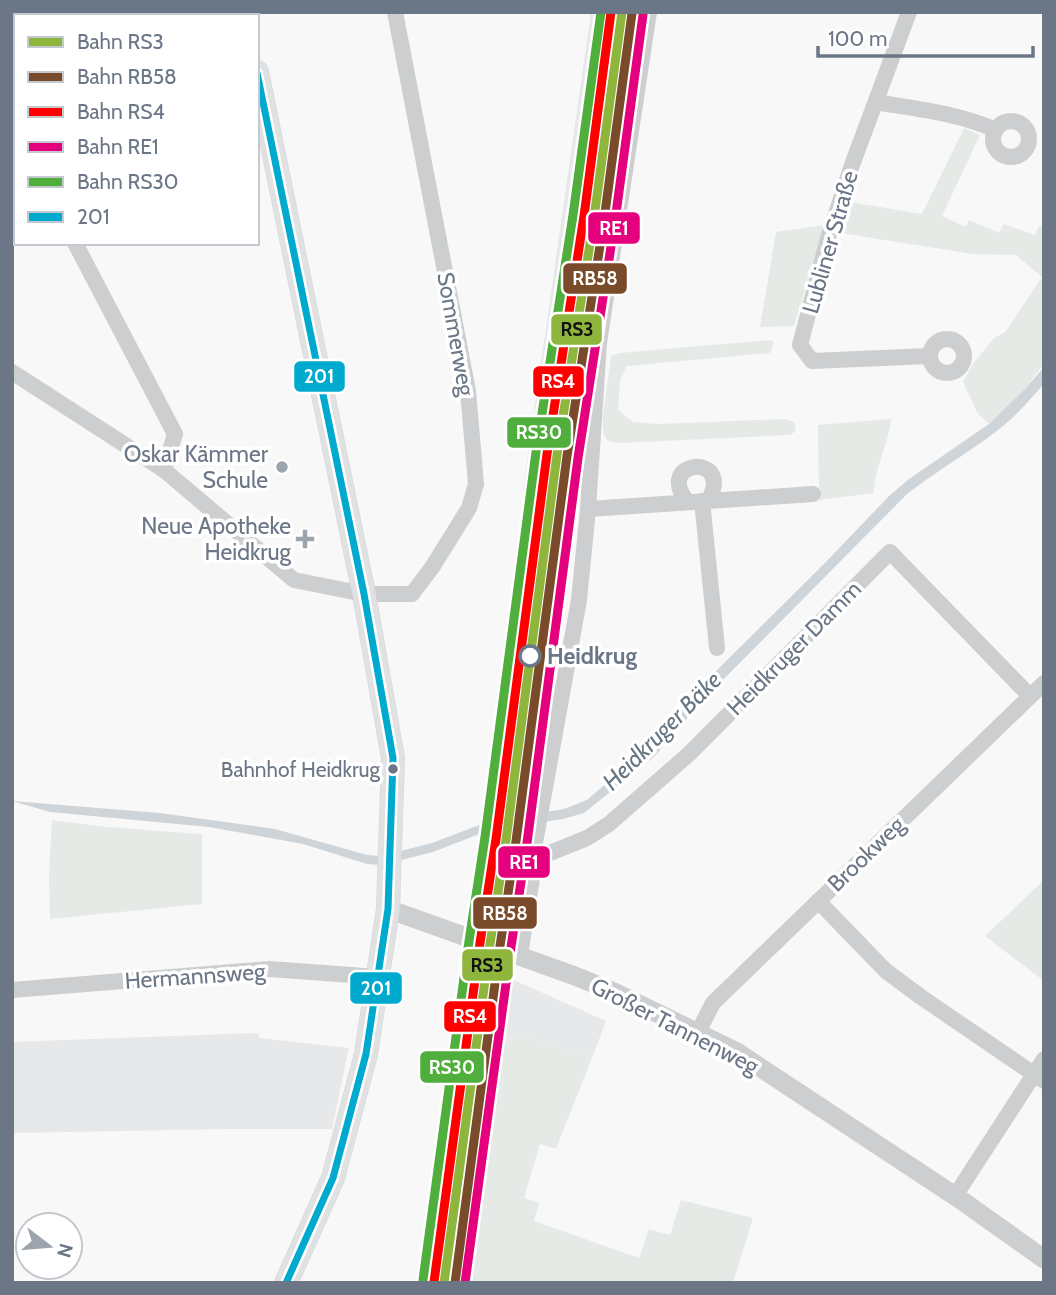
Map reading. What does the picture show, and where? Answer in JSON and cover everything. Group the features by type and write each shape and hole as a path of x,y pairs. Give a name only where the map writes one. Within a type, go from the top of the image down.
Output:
{"main road":[{"path":"259,82 364,594 394,758 388,909 366,1054 333,1178 286,1283"}],"street":[{"name":"Sommerweg","path":"364,594 412,594 469,508 476,484 468,391 396,12"},
{"path":"520,955 542,803 579,600 599,343 649,12"},
{"name":"Lubliner Straße","path":"909,12 852,165 828,239 800,345 812,360 929,356"},
{"path":"876,102 976,121 996,130"},
{"path":"1009,121 1020,124 1028,132 1028,145 1017,156 1005,156 995,147 993,140 996,130 1009,121"},
{"path":"1028,145 1044,151"},
{"path":"76,245 175,433 163,470"},
{"path":"12,372 163,470 294,580 364,594"},
{"path":"588,509 813,494"},
{"path":"699,501 717,648"},
{"name":"Heidkruger Damm","path":"535,851 587,838 609,824 689,754 890,552 1030,696"},
{"name":"Brookweg","path":"698,1032 713,1003 1044,683"},
{"path":"818,901 886,971 1039,1078"},
{"name":"Großer Tannenweg","path":"388,909 520,955 614,992 737,1052 955,1196 1044,1259"},
{"name":"Hermannsweg","path":"12,990 270,969 378,977"},
{"path":"955,1196 1039,1078 1044,1059"}],"shaded area":[{"path":"591,12 635,12 519,807 520,851 500,974 606,1021 592,1058 535,1040 491,1036 454,1283 423,1283 525,590 536,492 523,490"},
{"path":"964,128 980,135 942,216 966,227 969,220 999,233 1004,224 1035,235 1039,226 1044,228 1044,363 1025,389 989,424 978,414 963,382 973,364 994,338 1005,332 1042,277 1016,255 973,254 840,233 850,202 922,214"},
{"path":"825,225 794,326 760,327 776,232"},
{"path":"771,340 774,343 770,353 627,366 620,380 618,410 633,422 657,424 785,419 794,422 796,431 790,435 620,443 608,441 603,433 611,356"},
{"path":"1044,367 1044,384 1014,416 985,440 907,494 699,704 655,756 584,813 487,831 433,852 381,865 367,864 303,844 209,827 50,812 12,801 160,813 275,829 367,855 381,856 432,843 490,821 564,809 587,800 648,747 717,670 889,496 909,479 989,424"},
{"path":"891,419 888,438 876,474 874,493 819,500 818,425"},
{"path":"52,820 202,834 202,904 50,919"},
{"path":"1044,880 1044,981 985,936"},
{"path":"258,1033 259,1038 349,1048 332,1129 14,1133 12,1042"},
{"path":"491,1036 535,1040 592,1058 556,1149 540,1144 524,1198 539,1203 534,1221 639,1258 649,1229 670,1235 681,1200 753,1218 733,1283 454,1283"}],"rail line":[{"name":"RS30","path":"423,1280 536,452 601,12"},
{"name":"RS4","path":"434,1282 547,454 584,216 611,12"},
{"name":"RS3","path":"444,1283 557,455 594,218 622,12"},
{"name":"RB58","path":"455,1283 567,456 604,220 632,13"},
{"name":"RE1","path":"465,1283 578,458 615,221 643,15"}],"transit line":[{"name":"201","path":"259,83 364,594 393,758 388,909 366,1054 333,1178 286,1283"}],"place":[{"name":"Oskar Kämmer Schule","path":"282,467"},
{"name":"Neue Apotheke Heidkrug","path":"305,539"},
{"name":"Heidkrug","path":"530,656"},
{"name":"Bahnhof Heidkrug","path":"393,769"}],"water label":[{"name":"Heidkruger Bäke","path":"662,731"}]}
